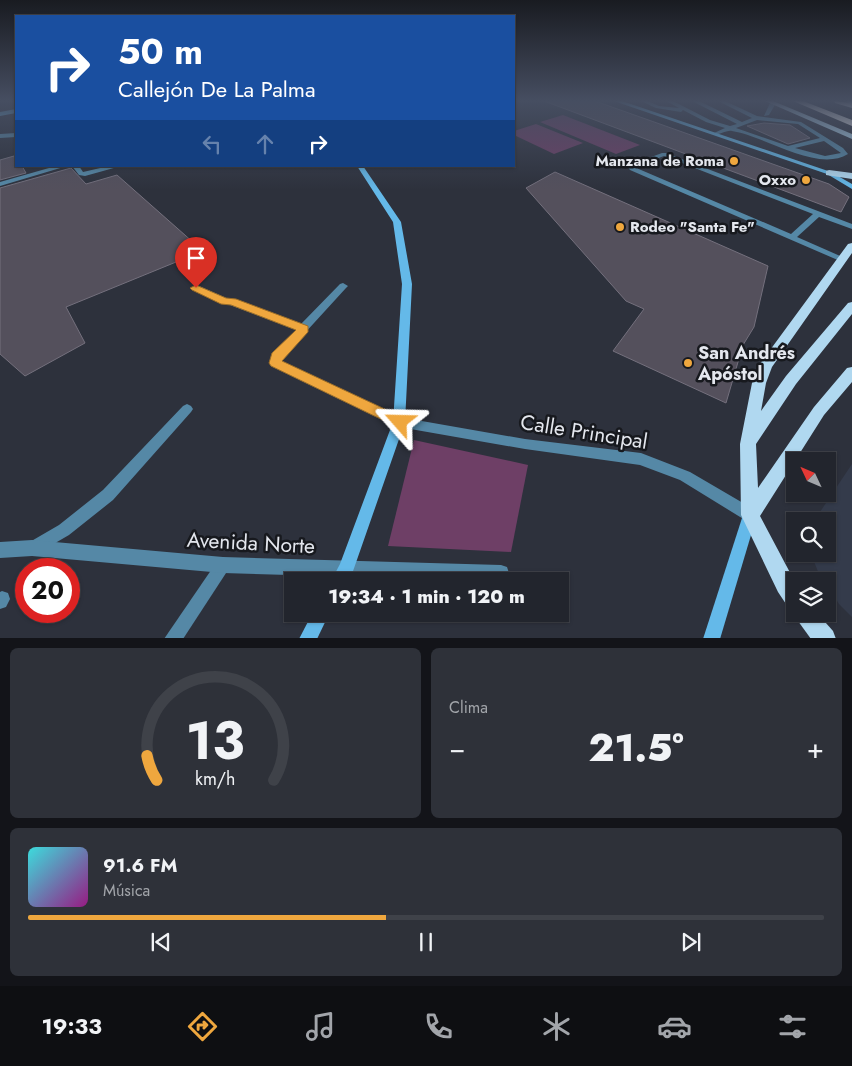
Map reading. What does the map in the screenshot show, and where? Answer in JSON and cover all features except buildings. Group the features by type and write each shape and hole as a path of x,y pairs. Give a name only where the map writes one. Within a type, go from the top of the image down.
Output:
{"main road":[{"path":"837,131 852,137"},
{"path":"829,173 852,176"},
{"path":"786,586 750,515 748,444 759,383 766,365 849,252"},
{"path":"748,444 791,380 852,306"},
{"path":"750,515 820,411 852,372"},
{"path":"812,622 825,638"}],"street":[{"path":"706,131 829,173 852,186"},
{"path":"716,134 725,131"},
{"path":"740,131 825,158 845,154 811,131"},
{"path":"0,136 15,135"},
{"path":"789,148 824,139"},
{"path":"849,252 792,237 632,169 630,166 664,154 852,227"},
{"path":"0,184 60,167"},
{"path":"75,167 81,174 114,167"},
{"path":"344,572 400,422 407,284 397,222 361,167"},
{"path":"792,237 818,214"},
{"path":"196,288 224,301 232,302 304,329 343,286"},
{"name":"Calle Principal","path":"304,329 277,356 275,363 400,422 525,444 640,459 684,476 750,515"},
{"path":"32,548 64,530 108,496 187,409"},
{"path":"711,638 750,515"},
{"name":"Avenida Norte","path":"0,550 32,548 303,572"},
{"path":"172,638 223,566"},
{"path":"307,638 316,622"}],"shaded area":[{"path":"515,131 553,131 583,143 554,154 515,135"},
{"path":"561,131 603,131 640,145 616,154"},
{"path":"414,440 528,465 511,552 388,546"},
{"path":"852,464 852,617 836,599 836,572 818,572 814,562 836,562 836,512 820,512 827,502 836,502 836,488"}],"place":[{"name":"Manzana de Roma","path":"734,161"},
{"name":"Oxxo","path":"806,180"},
{"name":"Rodeo \"Santa Fe\"","path":"620,227"},
{"name":"San Andrés Apóstol","path":"688,363"}],"route":[{"path":"196,288 224,301 232,302 304,329 277,356 275,363 400,422"}]}
